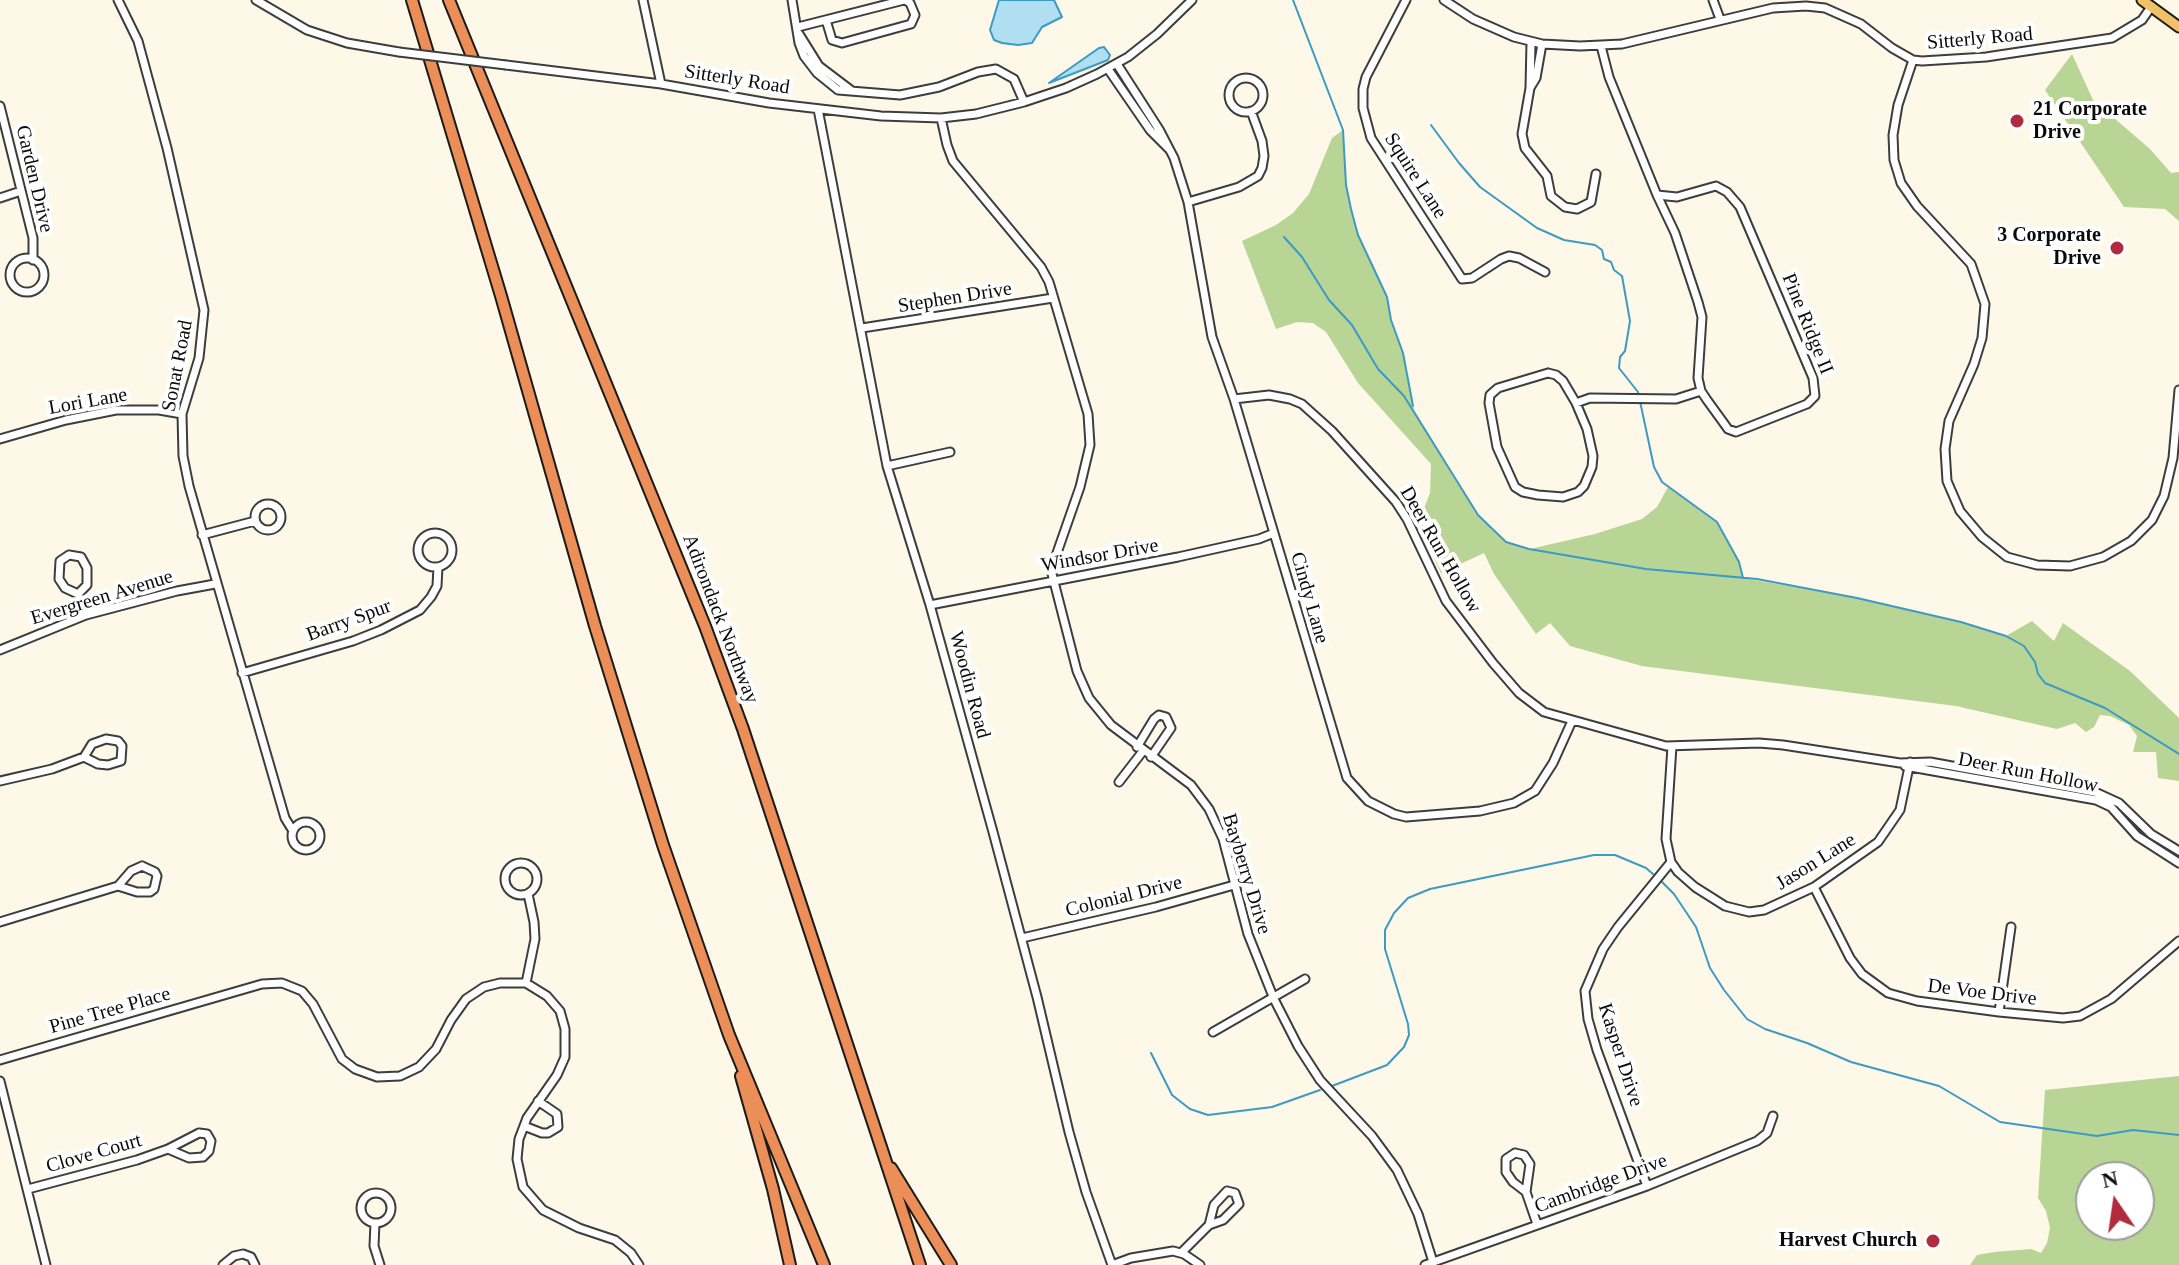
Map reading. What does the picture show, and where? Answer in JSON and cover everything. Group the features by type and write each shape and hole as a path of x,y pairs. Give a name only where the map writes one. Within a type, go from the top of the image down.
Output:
{"highway":[{"path":"412,0 506,310 595,626 663,845 729,1035 773,1189 790,1265"},
{"name":"Adirondack Northway","path":"449,0 710,641 752,758 920,1265"},
{"path":"729,1035 824,1265"},
{"path":"879,1147 951,1265"}],"main road":[{"path":"2142,0 2179,27"}],"street":[{"name":"Sonat Road","path":"118,0 138,41 201,286 204,310 199,358 182,414 183,456 215,584 285,818 293,831"},
{"name":"Sitterly Road","path":"256,0 307,30 347,43 399,52 661,84 818,109 941,118 976,114 1024,102 1108,69 1157,34 1192,0"},
{"path":"643,0 661,84"},
{"path":"792,0 799,31 819,66 852,91 900,95 916,93 996,69 1014,79 1024,102"},
{"path":"799,31 826,20 904,0 910,3 915,15 911,24 842,43 832,40 826,20"},
{"name":"Squire Lane","path":"1406,0 1366,77 1363,108 1371,138 1460,277 1465,280 1472,278 1509,256 1545,272"},
{"name":"Sitterly Road","path":"1444,0 1473,19 1531,42 1601,46 1788,6 1825,8 1861,24 1913,60 1986,57 2112,38 2142,20 2151,7"},
{"path":"1713,0 1720,19"},
{"path":"1531,42 1530,88 1523,142 1547,176 1551,196 1565,207 1583,208 1591,202 1596,174"},
{"path":"1530,88 1536,78 1542,44"},
{"path":"1576,403 1590,398 1676,399 1701,391 1698,378 1702,317 1675,233 1609,77 1601,46"},
{"path":"1913,60 1897,109 1893,135 1894,160 1901,183 1917,206 1971,264 1985,304 1982,338 1949,421 1945,449 1947,481 1960,511 1982,537 2007,557 2037,565 2070,566 2103,557 2131,541 2152,520 2164,496 2173,458 2179,390"},
{"name":"Cindy Lane","path":"1117,64 1170,151 1188,202 1212,337 1234,399 1341,765 1356,790 1368,801 1406,817 1480,811 1514,803 1535,791 1553,763 1572,721"},
{"name":"Cindy Lane","path":"1108,69 1158,141 1170,151"},
{"path":"1240,79 1251,79 1262,90 1262,100 1251,111 1240,111 1229,98 1231,87 1240,79"},
{"name":"Garden Drive","path":"0,106 33,238 33,260 42,268 43,280 35,290 23,291 13,283 11,270 20,260 33,260"},
{"name":"Woodin Road","path":"818,109 887,466 930,605 1022,938 1069,1132 1112,1265"},
{"path":"1188,202 1239,187 1258,176 1264,156 1251,111"},
{"name":"Bayberry Drive","path":"941,118 953,161 1034,256 1049,282 1088,414 1090,445 1080,487 1054,558 1052,580 1077,671 1089,698 1111,725 1191,785 1209,809 1223,839 1257,960 1274,999 1320,1080 1372,1136 1397,1170 1418,1214 1429,1264"},
{"name":"Pine Ridge II","path":"1657,195 1677,197 1716,186 1734,199 1748,222 1816,389 1815,396 1807,404 1736,432 1728,429 1701,391"},
{"path":"0,198 21,191"},
{"name":"Stephen Drive","path":"862,328 1053,298"},
{"path":"1552,374 1563,381 1576,403 1587,429 1593,456 1584,486 1571,495 1557,497 1518,489 1497,447 1490,395 1513,382 1552,374"},
{"name":"Deer Run Hollow","path":"1234,399 1269,395 1290,399 1302,404 1332,431 1396,502 1446,601 1493,663 1533,706 1544,712 1636,739 1672,746 1759,743 1910,765 1930,762 2119,803 2133,819 2173,852 2179,863"},
{"name":"Lori Lane","path":"0,439 66,420 116,410 159,410 182,414"},
{"path":"887,466 950,452"},
{"path":"202,535 255,521"},
{"name":"Barry Spur","path":"433,533 446,537 452,548 449,560 438,567 425,564 418,552 422,539 433,533"},
{"name":"Windsor Drive","path":"930,605 1052,580 1099,574 1259,539 1274,533"},
{"path":"78,594 87,585 87,568 81,557 69,555 60,561 59,579 65,588 78,594 86,615"},
{"name":"Barry Spur","path":"242,673 353,641 420,610 437,586 438,567"},
{"name":"Evergreen Avenue","path":"0,650 86,615 215,584"},
{"path":"1119,782 1159,715 1170,721 1171,728 1151,757"},
{"path":"0,781 52,769 84,757 92,744 106,739 118,741 123,751 121,761 108,765 84,757"},
{"path":"1671,862 1666,839 1672,746"},
{"name":"Jason Lane","path":"1671,862 1695,887 1737,911 1764,910 1814,887 1878,842 1900,810 1910,765"},
{"name":"Kasper Drive","path":"1647,1186 1597,1050 1588,1019 1585,991 1603,949 1671,862"},
{"path":"515,864 528,865 536,874 536,886 528,894 515,895 506,887 505,875 515,864"},
{"path":"0,922 118,886 131,871 142,866 155,872 158,880 150,892 118,886"},
{"name":"Colonial Drive","path":"1022,938 1156,907 1234,885"},
{"name":"De Voe Drive","path":"1814,887 1850,958 1875,986 1904,998 1999,1012 2080,1016 2111,999 2179,941"},
{"path":"528,894 535,939 526,983 547,996 560,1011 565,1029 565,1057 519,1139 517,1159 523,1187 551,1215 615,1240 631,1253 639,1265"},
{"path":"1999,1012 2011,927"},
{"path":"1213,1032 1305,979"},
{"name":"Pine Tree Place","path":"0,1060 229,993 282,983 302,991 313,1004 342,1059 355,1069 377,1077 400,1076 419,1067 436,1049 466,999 484,987 500,983 526,983"},
{"path":"0,1081 46,1265"},
{"path":"524,1126 548,1133 558,1127 557,1114 538,1101"},
{"name":"Cambridge Drive","path":"1429,1264 1647,1186 1757,1141 1767,1133 1773,1116"},
{"name":"Clove Court","path":"28,1189 137,1160 199,1133 207,1134 211,1141 209,1151 203,1157 189,1158 168,1149"},
{"path":"1526,1192 1506,1172 1506,1159 1515,1153 1524,1155 1530,1164 1526,1192 1537,1224"},
{"path":"1181,1253 1209,1225 1223,1220 1236,1210 1239,1204 1235,1193 1227,1191 1218,1199 1209,1225"},
{"path":"376,1193 388,1198 391,1211 384,1221 375,1223 364,1218 361,1206 368,1195 376,1193"},
{"path":"375,1223 374,1246 380,1265"},
{"path":"1112,1265 1161,1252 1181,1253 1200,1265"},
{"path":"223,1265 234,1256 243,1254 251,1257 255,1265"}],"green space":[{"path":"2072,54 2093,100 2150,149 2171,173 2179,172 2179,221 2165,209 2124,207 2045,90"},
{"path":"1343,130 1346,185 1351,209 1358,235 1387,297 1391,321 1403,353 1414,410 1478,515 1506,542 1530,549 1642,519 1657,507 1668,487 1717,522 1739,562 1743,578 1857,598 1961,622 2006,636 2032,621 2054,641 2063,623 2130,671 2179,718 2179,781 2158,778 2156,752 2133,752 2137,736 2129,725 2110,716 2100,715 2094,727 2086,732 2075,723 2057,729 1956,706 1642,666 1570,646 1550,623 1536,634 1494,574 1484,553 1441,573 1418,524 1430,493 1431,464 1358,383 1326,332 1313,323 1297,322 1276,329 1242,241 1293,213 1309,194 1332,138"},
{"path":"2179,1076 2179,1265 1970,1265 1977,1255 1994,1252 2031,1249 2041,1253 2050,1228 2046,1211 2038,1198 2045,1090"}],"water":[{"path":"999,0 1054,0 1062,17 1042,27 1032,43 1002,43 994,40 990,30"},
{"path":"1104,47 1110,55 1108,60 1049,83 1099,48"}],"waterway":[{"path":"1293,0 1343,130 1346,185 1351,209 1358,235 1387,297 1391,320 1403,353 1413,406"},
{"path":"1431,125 1480,187 1537,228 1564,240 1595,245 1602,250 1604,259 1611,262 1614,270 1622,276 1630,321 1619,368 1638,392 1654,467 1662,482 1717,522 1739,562 1743,578"},
{"path":"1284,237 1302,257 1329,300 1352,325 1378,369 1404,396 1478,515 1506,542 1529,549 1646,569 1757,579 1857,598 1961,622 2006,636 2024,646 2045,683 2105,708 2179,754"},
{"path":"1332,1086 1387,1065 1404,1047 1409,1035 1385,949 1385,930 1394,913 1408,898 1430,889 1594,855 1615,855 1653,874"},
{"path":"1662,882 1696,927 1710,968 1724,990 1747,1019 1765,1029 1851,1062 1939,1086 2000,1122 2097,1136 2133,1130 2179,1135"},
{"path":"1151,1053 1172,1095 1190,1109 1208,1115 1272,1107 1320,1090"}],"place":[{"name":"21 Corporate Drive","path":"2017,121"},
{"name":"3 Corporate Drive","path":"2117,248"},
{"name":"Harvest Church","path":"1933,1241"}]}
